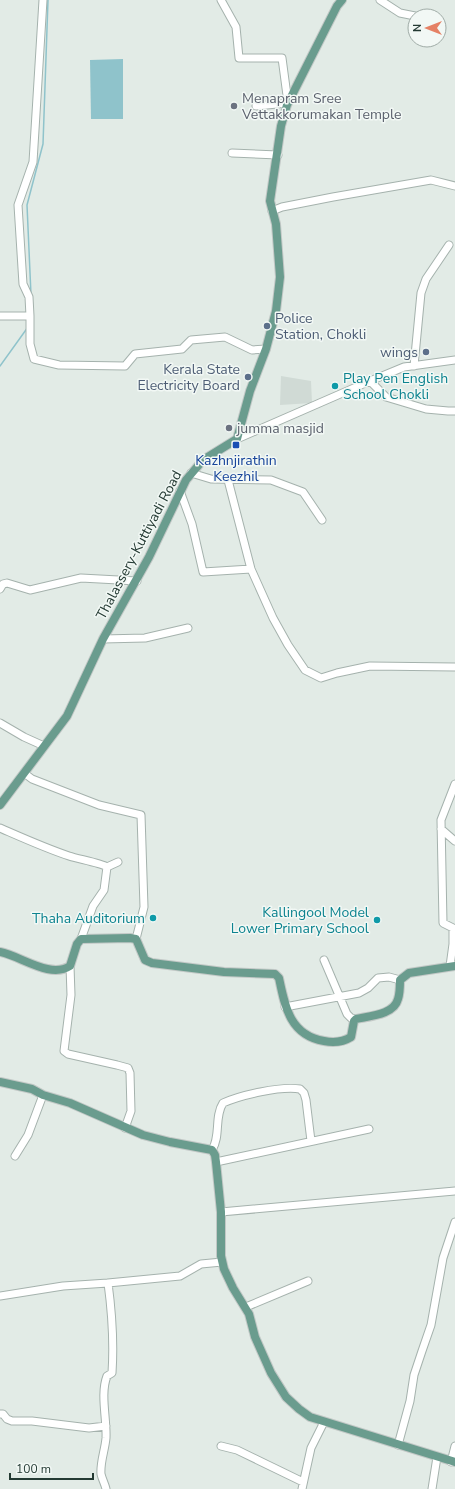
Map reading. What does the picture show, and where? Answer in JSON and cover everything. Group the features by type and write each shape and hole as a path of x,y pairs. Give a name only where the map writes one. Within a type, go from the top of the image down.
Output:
{"main road":[{"path":"237,439 250,391 266,349 276,311 280,277 276,224 270,201 272,176 278,155 281,126 288,103 333,13 342,0"},
{"name":"Thalassery-Kuttiyadi Road","path":"0,804 67,716 103,639 137,581 186,480 203,460 237,439"},
{"path":"0,952 11,954 46,969 58,971 70,966 77,944 81,939 130,938 136,939 145,960 152,963 224,972 275,974 279,978 281,995 285,1007 295,1025 311,1038 326,1042 346,1040 351,1037 354,1021 356,1019 392,1009 398,999 400,980 409,972 452,966"},
{"path":"0,1082 32,1089 43,1095 70,1103 143,1135 212,1150 215,1155 222,1212 222,1262 227,1277 246,1307 252,1322 257,1342 271,1373 286,1397 310,1417 453,1462"}],"street":[{"path":"43,0 33,162 18,205 23,284 29,297 30,344 34,359 59,365 125,366 135,354 182,349 191,340 225,337 252,350 266,349"},
{"path":"221,0 236,27 239,58 282,58 288,103 256,106"},
{"path":"380,0 400,13 407,14"},
{"path":"232,153 278,155"},
{"path":"272,211 282,207 333,197 431,180 455,186"},
{"path":"414,366 420,293 426,279 449,245"},
{"path":"0,316 30,317"},
{"path":"237,439 404,367 455,360"},
{"path":"370,381 386,397 407,402 426,409 455,411"},
{"path":"191,473 211,480 271,480 303,492 322,520"},
{"path":"228,480 251,569 273,618 288,645 305,670 314,676 321,678 336,673 370,666 455,667"},
{"path":"180,490 192,524 204,572 251,569"},
{"path":"0,589 3,584 7,583 30,590 81,578 137,581"},
{"path":"103,639 145,638 188,628"},
{"path":"0,723 24,737 44,746"},
{"path":"24,773 32,779 99,805 141,815 144,907 136,939"},
{"path":"452,966 453,928 443,923 441,820 455,784"},
{"path":"0,828 55,851 89,862 107,867 118,862"},
{"path":"441,829 455,841"},
{"path":"81,939 94,906 104,890 107,867"},
{"path":"324,960 347,1014 351,1018 356,1019"},
{"path":"70,966 71,995 64,1051 74,1056 128,1068 130,1073 131,1111 125,1128"},
{"path":"285,1007 359,993 368,988 378,978 389,977 400,980"},
{"path":"212,1150 217,1139 218,1114 223,1103 231,1099 263,1092 296,1089 310,1090"},
{"path":"296,1089 304,1093 311,1141"},
{"path":"15,1156 28,1135 43,1095"},
{"path":"216,1162 369,1130"},
{"path":"222,1212 455,1191"},
{"path":"398,1445 410,1401 416,1369 431,1325 443,1258 455,1222"},
{"path":"0,1296 63,1286 180,1276 201,1264 222,1262"},
{"path":"246,1307 308,1281"},
{"path":"106,1489 101,1476 102,1456 106,1440 104,1389 107,1376 112,1373 113,1356 112,1307 108,1283"},
{"path":"0,1414 3,1414 6,1419 12,1421 32,1421 89,1428 106,1426"},
{"path":"221,1446 237,1450 302,1486 311,1448 324,1422"},
{"path":"453,1462 455,1446"},
{"path":"432,1489 437,1457"}],"shaded area":[{"path":"281,376 311,381 312,403 280,405"}],"water":[{"path":"123,59 123,119 91,119 90,60"}],"waterway":[{"path":"31,295 27,205 43,144 48,0"},
{"path":"0,366 28,327"}],"place":[{"name":"Menapram Sree Vettakkorumakan Temple","path":"234,106"},
{"name":"Police Station, Chokli","path":"267,326"},
{"name":"wings","path":"426,352"},
{"name":"Kerala State Electricity Board","path":"248,377"},
{"name":"Play Pen English School Chokli","path":"335,386"},
{"name":"jumma masjid","path":"229,428"},
{"name":"Kazhnjirathin Keezhil","path":"236,445"},
{"name":"Thaha Auditorium","path":"153,918"},
{"name":"Kallingool Model Lower Primary School","path":"377,920"}]}
